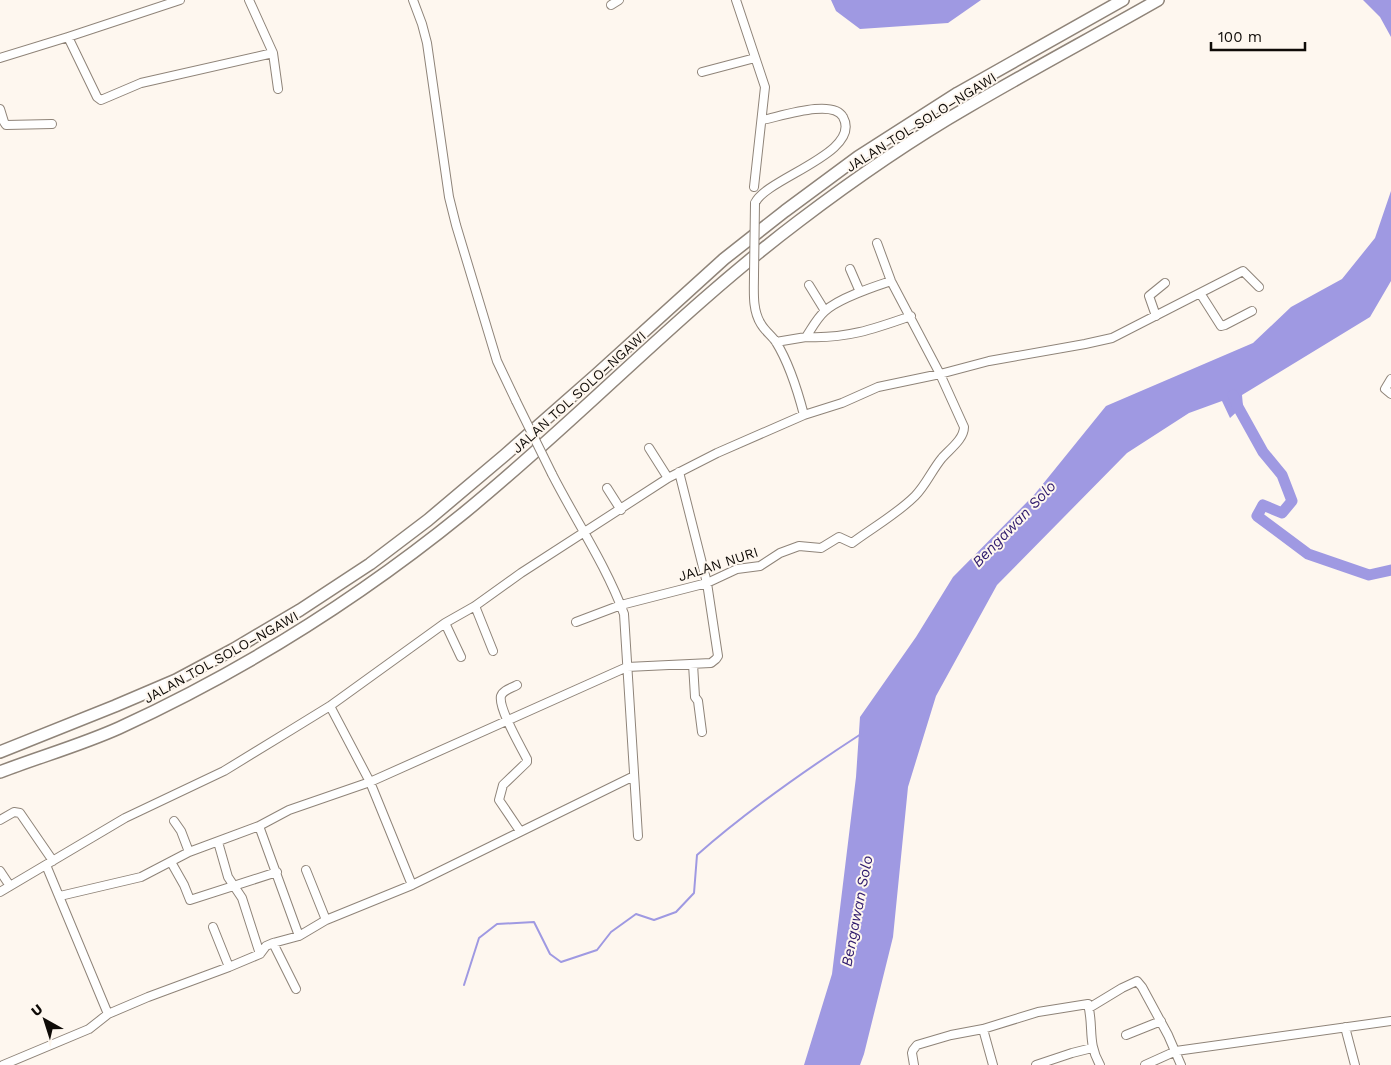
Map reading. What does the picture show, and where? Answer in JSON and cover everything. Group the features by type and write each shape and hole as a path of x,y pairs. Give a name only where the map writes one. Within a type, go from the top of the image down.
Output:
{"highway":[{"name":"JALAN TOL SOLO–NGAWI","path":"0,752 176,680 234,649 300,610 370,564 428,520 498,461 724,259 785,211 858,157 958,93 1123,0"},
{"name":"JALAN TOL SOLO–NGAWI","path":"0,772 124,725 183,697 265,653 312,624 380,577 464,513 594,400 737,270 800,220 877,164 968,107 1158,0"}],"street":[{"path":"0,58 68,38 180,0"},
{"path":"249,0 273,53 278,89"},
{"path":"413,0 422,24 431,60 449,197 459,240 497,361 552,474 620,605 626,624 638,836"},
{"path":"611,5 619,0"},
{"path":"736,0 765,87 754,187"},
{"path":"68,38 97,97 101,100 141,82 273,53"},
{"path":"702,72 755,58"},
{"path":"762,120 822,108 842,115 845,124 845,130 840,142 833,149 805,169 762,193 755,203 754,296 756,311 761,324 776,342 796,386 804,415"},
{"path":"0,109 6,125 52,124"},
{"path":"877,243 891,281 940,374"},
{"path":"850,269 860,292"},
{"path":"0,892 125,818 224,771 330,706 445,623 475,606 521,573 668,478 717,452 804,415 878,387 989,361 1101,341 1156,316 1243,271 1259,287"},
{"path":"806,336 825,311 860,292 891,281"},
{"path":"1156,316 1149,296 1165,283"},
{"path":"810,285 825,311"},
{"path":"1200,293 1221,326 1252,311"},
{"path":"776,342 806,336 838,337 873,329 911,316"},
{"name":"JALAN NURI","path":"576,622 620,605 707,583 737,569 760,566 780,553 799,546 821,548 839,537 852,543 897,510 920,490 941,459 960,439 964,431 963,424 940,374"},
{"path":"1391,379 1386,390 1391,394"},
{"path":"649,448 668,478"},
{"path":"60,896 130,881 152,872 189,852 259,826 290,810 370,782 627,667 711,663 716,660 718,656 707,583 679,472"},
{"path":"607,488 621,510"},
{"path":"475,606 493,651"},
{"path":"445,623 461,656"},
{"path":"693,664 702,732"},
{"path":"517,685 505,691 501,696 502,704 527,762 502,785 499,800 520,830"},
{"path":"330,706 370,782 412,885"},
{"path":"3,1065 13,1063 89,1029 108,1014 260,954 266,946 299,936 326,920 412,885 520,830 573,807 634,776"},
{"path":"0,820 14,812 20,813 49,863 60,896 108,1014"},
{"path":"174,821 189,852"},
{"path":"259,826 299,936"},
{"path":"218,842 228,877 242,898 260,954"},
{"path":"171,862 190,900 277,872"},
{"path":"306,870 326,920"},
{"path":"0,871 10,886"},
{"path":"214,927 229,967"},
{"path":"273,943 296,989"},
{"path":"1089,1008 1137,981 1161,1021 1181,1065"},
{"path":"914,1065 912,1054 917,1045 951,1035 982,1029 1038,1012 1088,1004 1092,1048 1100,1065"},
{"path":"1126,1035 1161,1021"},
{"path":"1145,1065 1176,1051 1389,1021 1391,1030"},
{"path":"1345,1028 1355,1065"},
{"path":"982,1029 993,1065"},
{"path":"1036,1065 1092,1048"}],"water":[{"path":"831,0 981,0 948,23 860,29 836,11"},
{"path":"1363,0 1391,0 1391,37 1380,17"},
{"name":"Bengawan Solo","path":"1391,191 1391,281 1370,317 1242,395 1243,406 1230,418 1222,401 1189,413 1127,453 997,585 936,696 908,787 893,937 860,1065 804,1065 832,974 856,777 860,717 916,637 953,577 1034,495 1106,406 1253,343 1291,307 1342,279 1375,238"}],"waterway":[{"path":"1233,395 1263,452 1282,475 1292,501 1282,513 1263,505 1257,516 1308,554 1369,575 1391,570"},
{"path":"464,985 479,938 497,924 534,922 550,954 561,962 597,950 611,932 636,914 654,920 676,912 694,893 697,855 777,791 861,734"}]}
